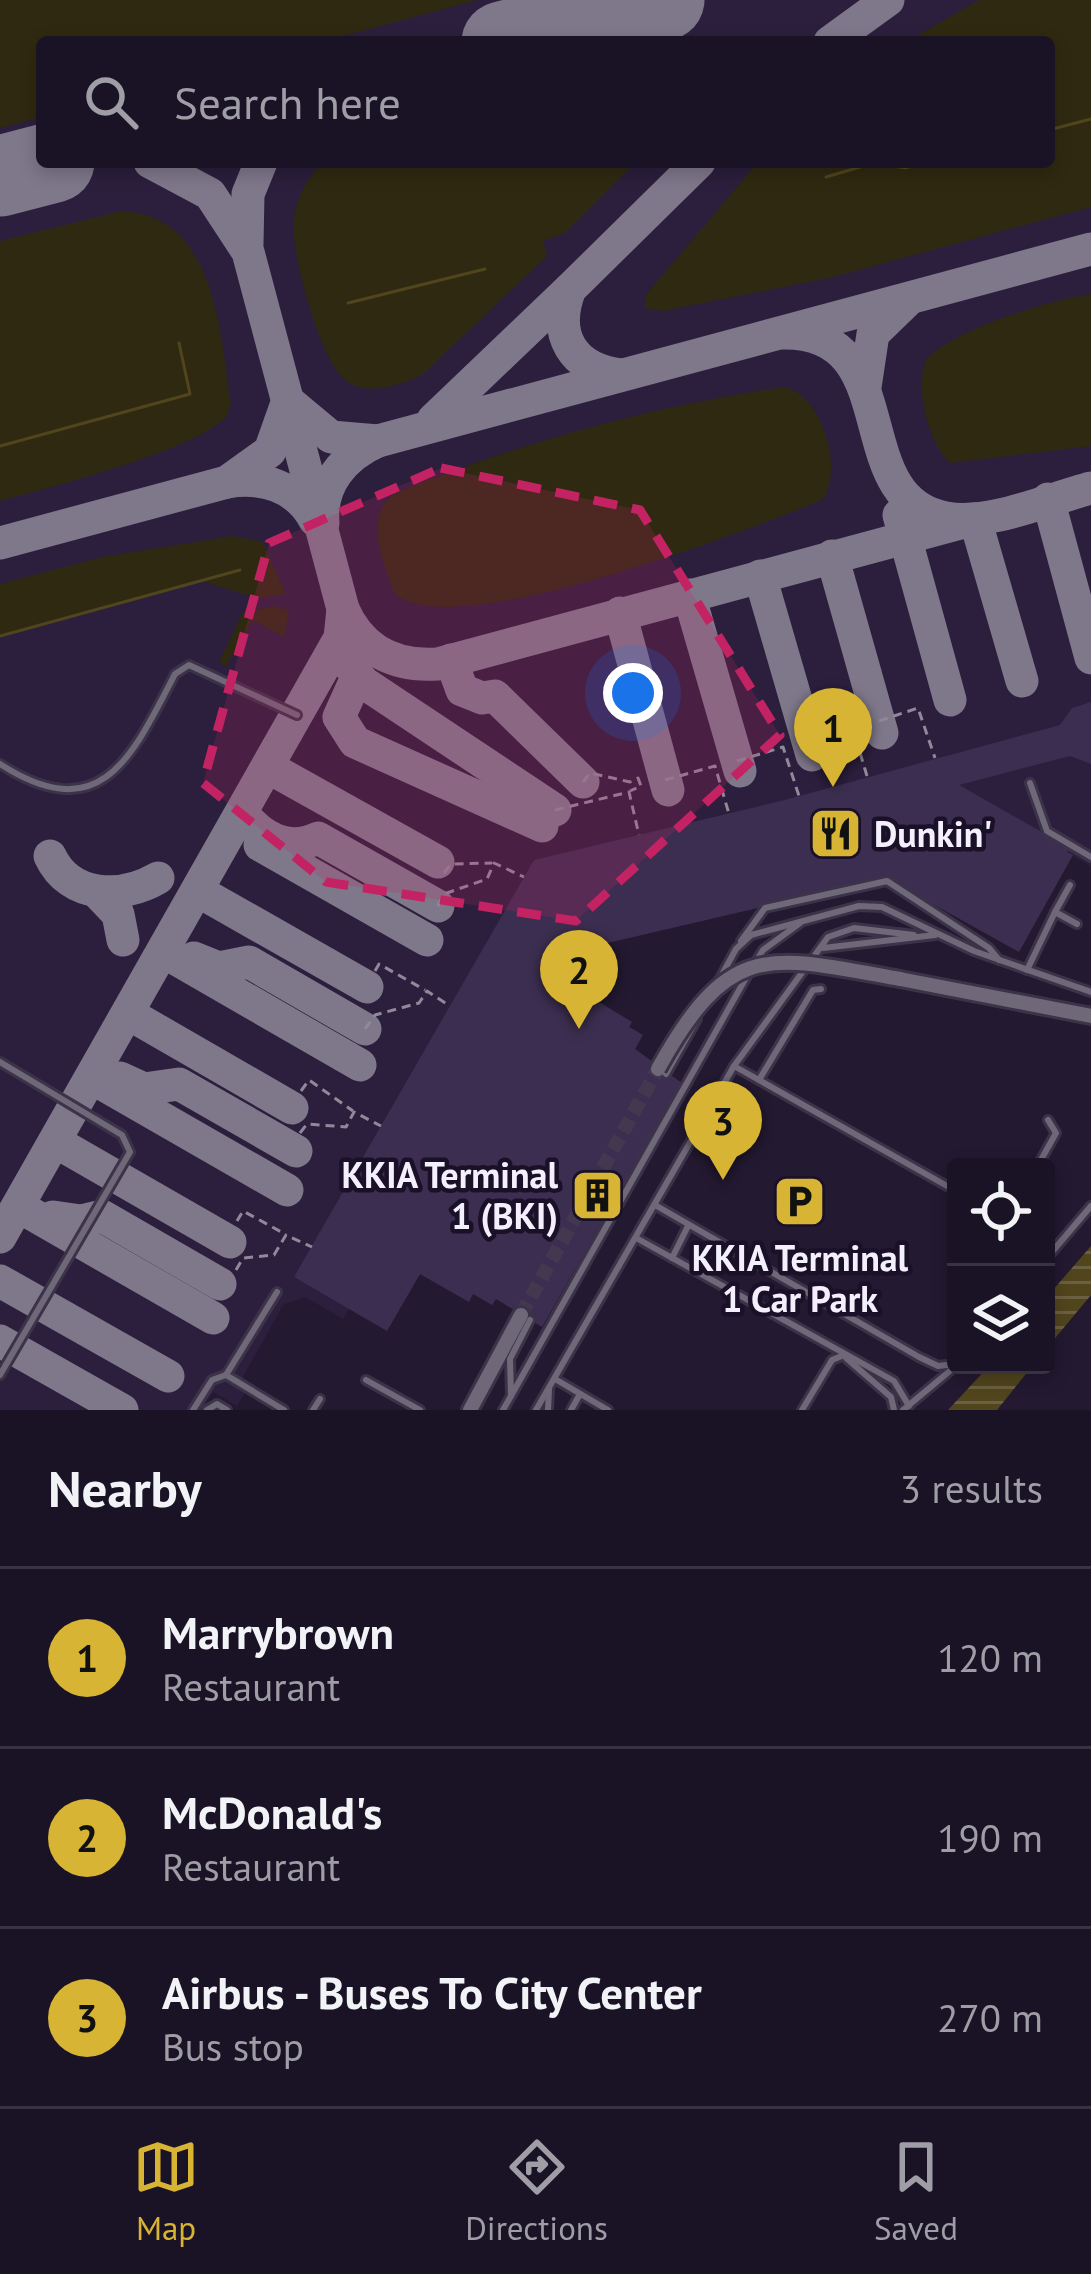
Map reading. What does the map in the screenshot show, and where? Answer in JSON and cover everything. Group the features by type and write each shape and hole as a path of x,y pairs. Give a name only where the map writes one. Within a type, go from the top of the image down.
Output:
{"street":[{"path":"662,1071 705,996 741,969 793,960 1091,1016"},
{"path":"470,1410 525,1317"}],"lane":[{"path":"0,764 28,782 57,790 80,791 106,779 121,765 182,666 201,667 297,715"},
{"path":"1030,783 1047,831 1091,857"},
{"path":"662,1071 761,910 881,881 989,948 999,960"},
{"path":"1027,970 1070,885"},
{"path":"736,949 751,935 871,906 999,960 1091,992"},
{"path":"1055,912 1077,924"},
{"path":"503,1410 711,1034 763,950 800,923"},
{"path":"536,1410 734,1066 820,949 834,933 854,928 914,935"},
{"path":"820,949 936,934"},
{"path":"759,1080 813,990 821,989"},
{"path":"0,1062 122,1135 130,1152 0,1375"},
{"path":"734,1066 947,1186"},
{"path":"1042,1158 1056,1133 1048,1120"},
{"path":"656,1205 919,1357 947,1365"},
{"path":"1055,1247 1091,1206"},
{"path":"672,1258 688,1226"},
{"path":"638,1239 895,1381 906,1408 947,1373"},
{"path":"193,1410 212,1380 226,1375 277,1292"},
{"path":"511,1396 510,1359 525,1317"},
{"path":"802,1410 832,1360 844,1355"},
{"path":"844,1355 891,1397 894,1410"},
{"path":"226,1375 284,1410"},
{"path":"555,1379 608,1410"},
{"path":"366,1380 420,1410"},
{"path":"548,1410 549,1388"},
{"path":"571,1410 580,1394"},
{"path":"313,1410 320,1400"},
{"path":"207,1410 217,1404 227,1410"}],"path":[{"path":"879,721 919,708 935,758"},
{"path":"807,740 852,726 867,776"},
{"path":"737,761 783,747 799,796"},
{"path":"665,780 715,766 729,814"},
{"path":"554,810 641,786 638,778 629,782 590,773 583,782"},
{"path":"628,792 639,835"},
{"path":"438,906 444,894 487,879 494,863"},
{"path":"444,873 451,864 494,863 524,877"},
{"path":"375,971 380,964 450,1006"},
{"path":"365,1029 375,1015 418,1004 427,991"},
{"path":"301,1091 309,1080 381,1126"},
{"path":"300,1133 307,1124 346,1127 354,1112"},
{"path":"237,1221 243,1211 312,1247"},
{"path":"236,1270 243,1258 274,1255 286,1234"}],"highlighted area":[{"path":"441,468 640,510 780,735 576,921 326,882 203,783 269,543"}],"shaded area":[{"path":"0,0 1091,0 1091,866 1072,856 1019,952 886,878 599,945 576,988 632,1022 630,1027 643,1035 635,1050 682,1083 542,1327 496,1299 492,1305 473,1294 469,1302 420,1274 387,1331 349,1309 343,1319 305,1297 283,1305 243,1377 250,1384 237,1406 213,1392 202,1410 0,1410"},
{"path":"0,0 477,0 343,36 36,36 36,119 0,128"},
{"path":"979,0 1091,0 1091,207 829,278 662,311 645,308 645,296 753,168 1055,168 1055,36 916,36"},
{"path":"319,168 630,168 565,233 543,241 547,256 423,374 378,388 359,387 340,374 310,308 294,235 298,202"},
{"path":"121,211 153,217 177,233 195,255 223,345 231,404 227,416 154,455 0,501 0,241"},
{"path":"1091,294 1091,446 950,463 925,414 926,359 959,337 1004,318"},
{"path":"783,387 809,403 826,435 831,471 822,500 670,556 532,595 471,605 423,605 393,591 377,526 385,503 395,493 586,428"},
{"path":"233,536 263,542 286,594 258,598 201,581 0,636 0,584 102,557"},
{"path":"275,606 289,611 284,637 253,620 226,666 219,662 243,612"},
{"path":"1091,1246 1091,1295 1055,1338 1055,1288"},
{"path":"982,1374 1026,1374 997,1410 948,1410"}],"building":[{"path":"1091,702 1091,764 1070,756 959,785 1070,848 1067,852 1073,855 1019,952 886,878 599,945 576,988 632,1022 629,1027 643,1035 635,1049 682,1083 542,1327 496,1299 492,1305 473,1294 469,1302 420,1274 387,1331 294,1277 534,860 781,801 1060,725 1072,708"}],"waterway":[{"path":"1055,128 1091,119"},
{"path":"826,177 857,168"},
{"path":"348,303 485,269"},
{"path":"0,446 190,394 179,343"},
{"path":"0,636 240,570"}],"taxiway":[{"path":"838,36 888,0"},
{"path":"161,168 210,194 248,252 343,609 359,636 381,653 408,663 438,664 975,519 1022,681"},
{"path":"247,244 248,194 259,168"},
{"path":"621,375 590,366 570,347 563,321 570,289 693,168"},
{"path":"289,402 331,437 378,441 1091,249"},
{"path":"433,420 569,290"},
{"path":"865,387 873,334 906,302"},
{"path":"784,333 823,340 847,359 863,386 894,481 914,505 946,518 982,518 1091,488"},
{"path":"0,543 227,482 270,451 287,403"},
{"path":"323,523 326,496 337,473 378,441"},
{"path":"227,482 277,486 299,499 315,520"},
{"path":"1048,499 1091,658"},
{"path":"899,515 950,700"},
{"path":"832,556 882,733"},
{"path":"760,576 812,755"},
{"path":"689,595 740,771"},
{"path":"0,1237 340,638 343,609"},
{"path":"620,613 668,790"},
{"path":"340,638 344,659 364,683 555,810"},
{"path":"451,660 462,690 482,698 495,696 583,782"},
{"path":"353,686 339,717 355,742 542,826"},
{"path":"268,767 438,862"},
{"path":"242,813 276,840 296,844 318,838 438,906"},
{"path":"260,845 427,940"},
{"path":"50,856 70,881 98,891 129,889 158,878"},
{"path":"198,891 367,987"},
{"path":"98,893 118,914 123,940"},
{"path":"164,952 360,1065"},
{"path":"194,958 219,968 249,962 365,1029"},
{"path":"129,1014 292,1108"},
{"path":"92,1078 287,1190"},
{"path":"120,1078 144,1089 179,1084 296,1151"},
{"path":"56,1142 230,1242"},
{"path":"18,1206 213,1318"},
{"path":"53,1217 81,1221 102,1216 220,1284"},
{"path":"0,1281 168,1376"},
{"path":"0,1341 122,1410"}],"runway":[{"path":"525,36 664,0"},
{"path":"0,176 36,167"}],"tunnel":[{"path":"521,1315 658,1069"}],"place":[{"name":"Marrybrown","path":"833,787"},
{"name":"Dunkin'","path":"835,834"},
{"name":"McDonald's","path":"579,1029"},
{"name":"Airbus - Buses To City Center","path":"723,1180"},
{"name":"KKIA Terminal 1 (BKI)","path":"597,1196"},
{"name":"KKIA Terminal 1 Car Park","path":"800,1202"}]}
